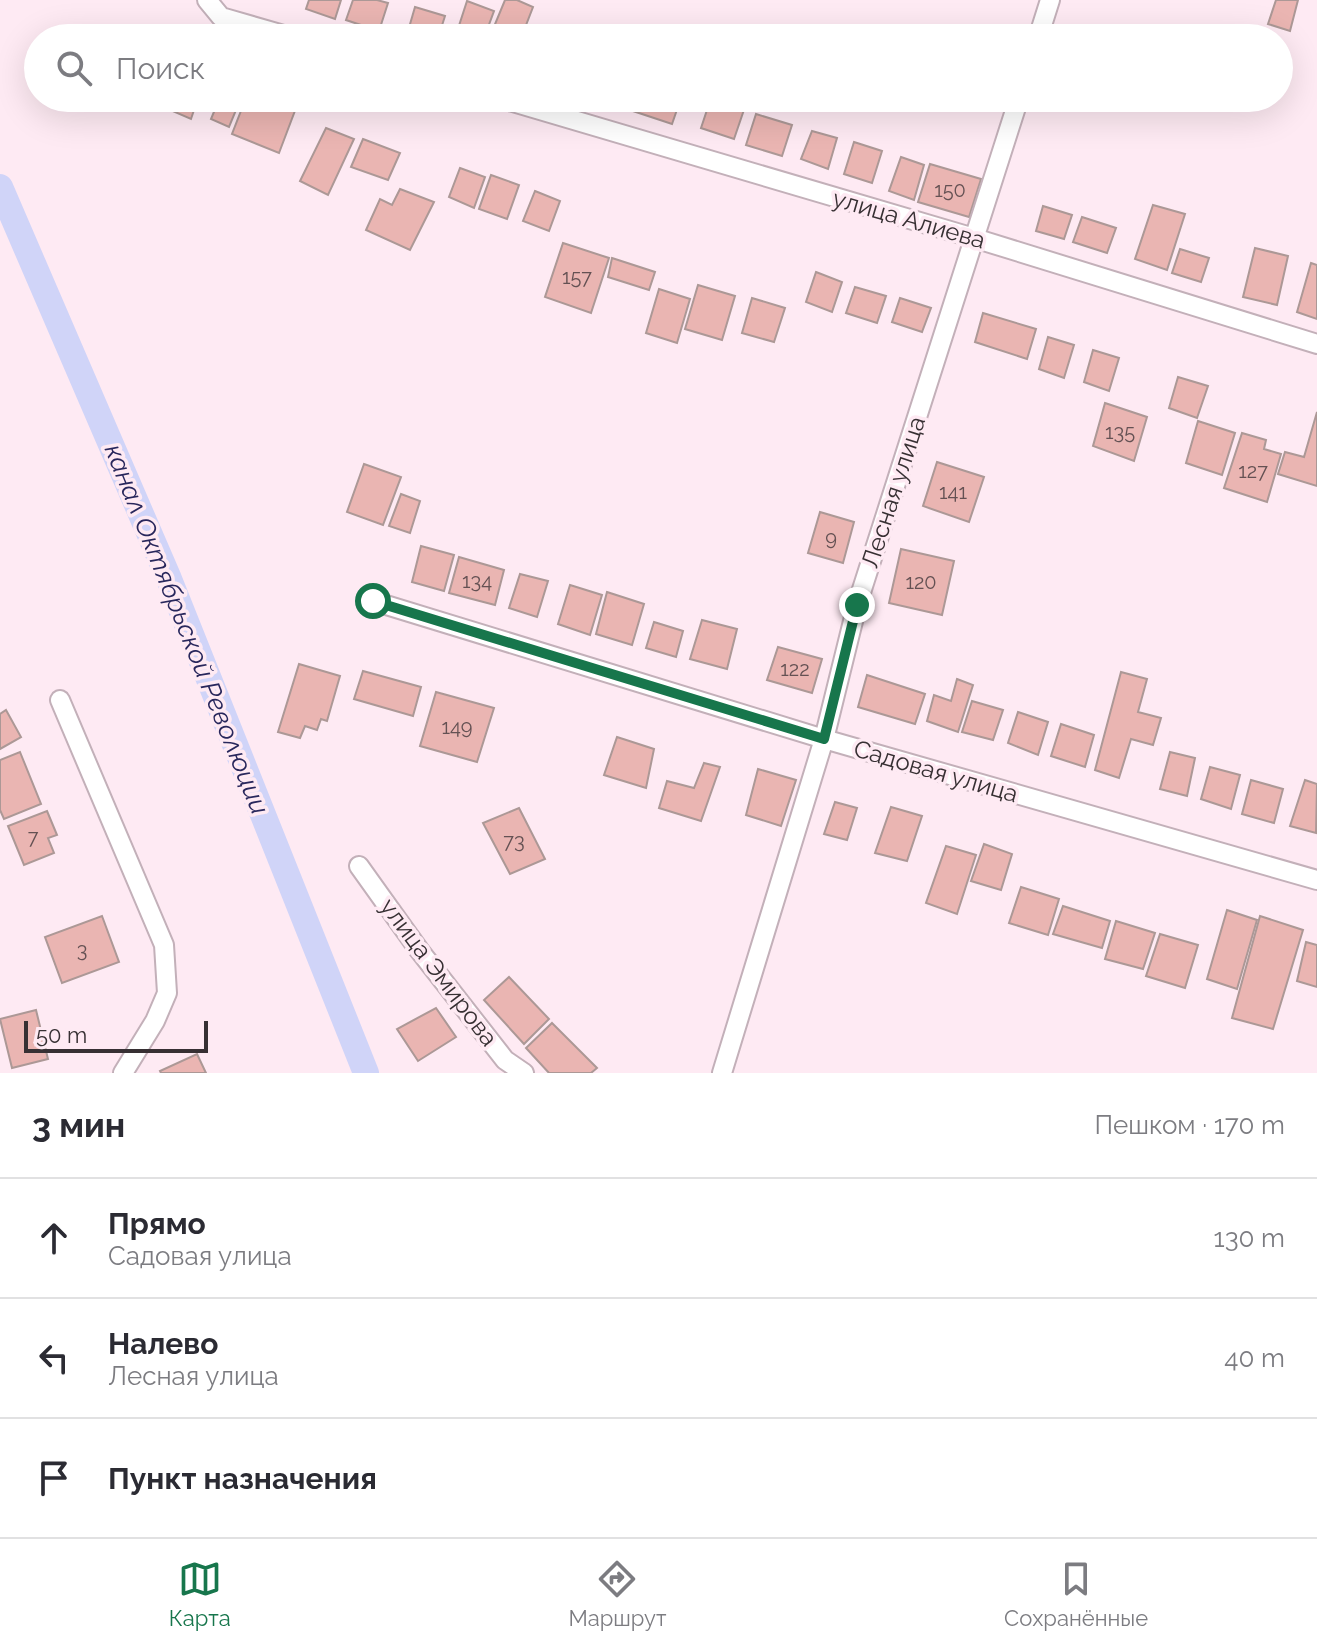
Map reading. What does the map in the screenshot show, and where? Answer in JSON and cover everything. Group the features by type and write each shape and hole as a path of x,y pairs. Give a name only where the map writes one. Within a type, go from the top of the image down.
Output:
{"street":[{"path":"207,0 221,17 245,24"},
{"path":"1042,24 1050,0"},
{"name":"улица Алиева","path":"546,112 974,238 1317,344"},
{"name":"Лесная улица","path":"722,1073 824,739 857,605 1014,112"},
{"name":"Садовая улица","path":"373,601 824,739 1317,880"},
{"path":"60,700 164,945 167,993 155,1021 123,1073"},
{"name":"улица Эмирова","path":"359,866 419,950 505,1060 524,1073"}],"building":[{"path":"309,0 341,0 335,19 306,9"},
{"path":"353,0 388,3 381,24 358,24 346,20"},
{"path":"505,0 517,0 533,7 526,24 495,24"},
{"path":"1276,0 1298,0 1292,24 1268,24"},
{"path":"467,1 494,11 489,24 460,24"},
{"path":"415,7 445,16 442,24 410,24"},
{"path":"175,112 193,112 191,119"},
{"path":"214,112 235,112 229,127 211,119"},
{"path":"241,112 294,112 279,153 232,134"},
{"path":"636,112 676,112 672,124"},
{"path":"706,112 743,112 734,139 701,128"},
{"path":"756,114 792,125 782,156 746,145"},
{"path":"326,128 354,139 328,195 300,181"},
{"path":"812,131 837,138 828,169 801,159"},
{"path":"363,139 400,153 388,180 351,167"},
{"path":"854,142 882,151 872,183 844,174"},
{"path":"901,157 924,165 914,200 889,191"},
{"path":"930,164 981,179 969,217 918,202"},
{"path":"460,168 485,177 474,208 449,197"},
{"path":"491,175 519,185 507,219 479,209"},
{"path":"400,189 434,202 410,250 366,230 380,199 392,205"},
{"path":"535,191 560,201 549,231 523,221"},
{"path":"1153,205 1185,214 1167,270 1135,259"},
{"path":"1043,206 1072,215 1064,239 1036,231"},
{"path":"1082,217 1116,228 1107,253 1073,242"},
{"path":"563,243 609,258 591,313 545,297"},
{"path":"1255,248 1288,256 1277,305 1243,297"},
{"path":"1180,249 1209,258 1201,282 1172,273"},
{"path":"612,258 655,272 649,290 608,277"},
{"path":"1311,263 1317,265 1317,319 1297,312"},
{"path":"816,272 842,282 832,312 806,302"},
{"path":"698,285 735,296 722,340 685,329"},
{"path":"855,287 886,296 877,323 846,313"},
{"path":"659,289 690,299 677,343 646,333"},
{"path":"752,298 785,308 774,342 742,333"},
{"path":"900,298 931,308 922,332 892,322"},
{"path":"983,313 1036,329 1027,359 975,342"},
{"path":"1048,337 1074,345 1064,378 1039,369"},
{"path":"1093,350 1119,358 1109,391 1084,382"},
{"path":"1178,377 1208,386 1197,418 1169,408"},
{"path":"1105,403 1147,417 1134,461 1093,446"},
{"path":"1317,412 1317,486 1278,474 1285,452 1304,457"},
{"path":"1198,421 1235,433 1222,475 1186,463"},
{"path":"1242,433 1266,440 1264,449 1281,454 1267,502 1224,488"},
{"path":"937,462 984,477 969,522 923,506"},
{"path":"364,464 401,477 383,525 347,512"},
{"path":"401,494 420,501 410,533 389,526"},
{"path":"820,512 854,522 843,563 808,553"},
{"path":"421,546 454,555 444,591 412,582"},
{"path":"901,549 954,561 942,615 889,603"},
{"path":"459,557 504,570 495,605 449,593"},
{"path":"520,574 548,581 537,617 509,608"},
{"path":"570,585 602,595 590,635 558,624"},
{"path":"607,592 644,604 632,645 596,634"},
{"path":"702,620 737,629 727,669 690,659"},
{"path":"654,622 683,631 676,657 646,648"},
{"path":"778,647 822,659 812,693 767,680"},
{"path":"299,664 340,676 327,721 321,719 317,730 305,726 300,738 278,732"},
{"path":"363,671 421,687 413,716 354,699"},
{"path":"1121,672 1147,679 1138,712 1161,718 1153,745 1131,739 1119,778 1095,770"},
{"path":"867,675 925,694 915,724 858,707"},
{"path":"957,679 973,685 958,732 927,721 934,695 951,701"},
{"path":"436,692 494,708 477,762 420,746"},
{"path":"972,701 1003,710 993,740 962,732"},
{"path":"6,710 21,737 0,749 0,714"},
{"path":"1018,712 1048,722 1038,755 1008,743"},
{"path":"1061,724 1094,735 1085,767 1051,756"},
{"path":"617,737 654,749 646,788 604,775"},
{"path":"20,752 41,804 4,819 0,810 0,760"},
{"path":"1170,752 1195,758 1187,796 1160,789"},
{"path":"704,763 720,767 701,821 659,808 667,781 694,788"},
{"path":"1210,767 1240,775 1231,809 1201,799"},
{"path":"758,769 796,780 781,826 746,815"},
{"path":"1251,780 1283,789 1274,823 1242,814"},
{"path":"1305,780 1317,784 1316,833 1290,826"},
{"path":"835,802 857,808 847,840 824,834"},
{"path":"891,807 922,816 907,861 875,853"},
{"path":"519,808 545,859 510,874 483,823"},
{"path":"47,811 57,835 48,838 54,853 24,865 8,826"},
{"path":"984,844 1012,854 1001,890 971,881"},
{"path":"946,846 976,855 957,914 926,903"},
{"path":"1021,887 1059,899 1048,935 1009,923"},
{"path":"1063,906 1110,921 1102,948 1053,934"},
{"path":"1227,910 1257,920 1237,989 1207,979"},
{"path":"102,916 119,962 62,983 45,937"},
{"path":"1260,916 1303,930 1273,1029 1232,1018"},
{"path":"1116,921 1155,933 1143,969 1105,959"},
{"path":"1160,934 1198,945 1185,988 1146,976"},
{"path":"1306,942 1317,945 1317,987 1297,981"},
{"path":"509,977 549,1019 524,1044 484,1000"},
{"path":"436,1008 456,1037 418,1061 397,1029"},
{"path":"36,1010 48,1059 12,1068 0,1019"},
{"path":"552,1023 597,1068 591,1073 549,1073 526,1048"},
{"path":"197,1054 206,1073 160,1071"}],"waterway":[{"name":"канал Октябрьской Революции","path":"0,187 169,579 366,1073"}],"route":[{"path":"373,601 824,739 857,605"}]}
